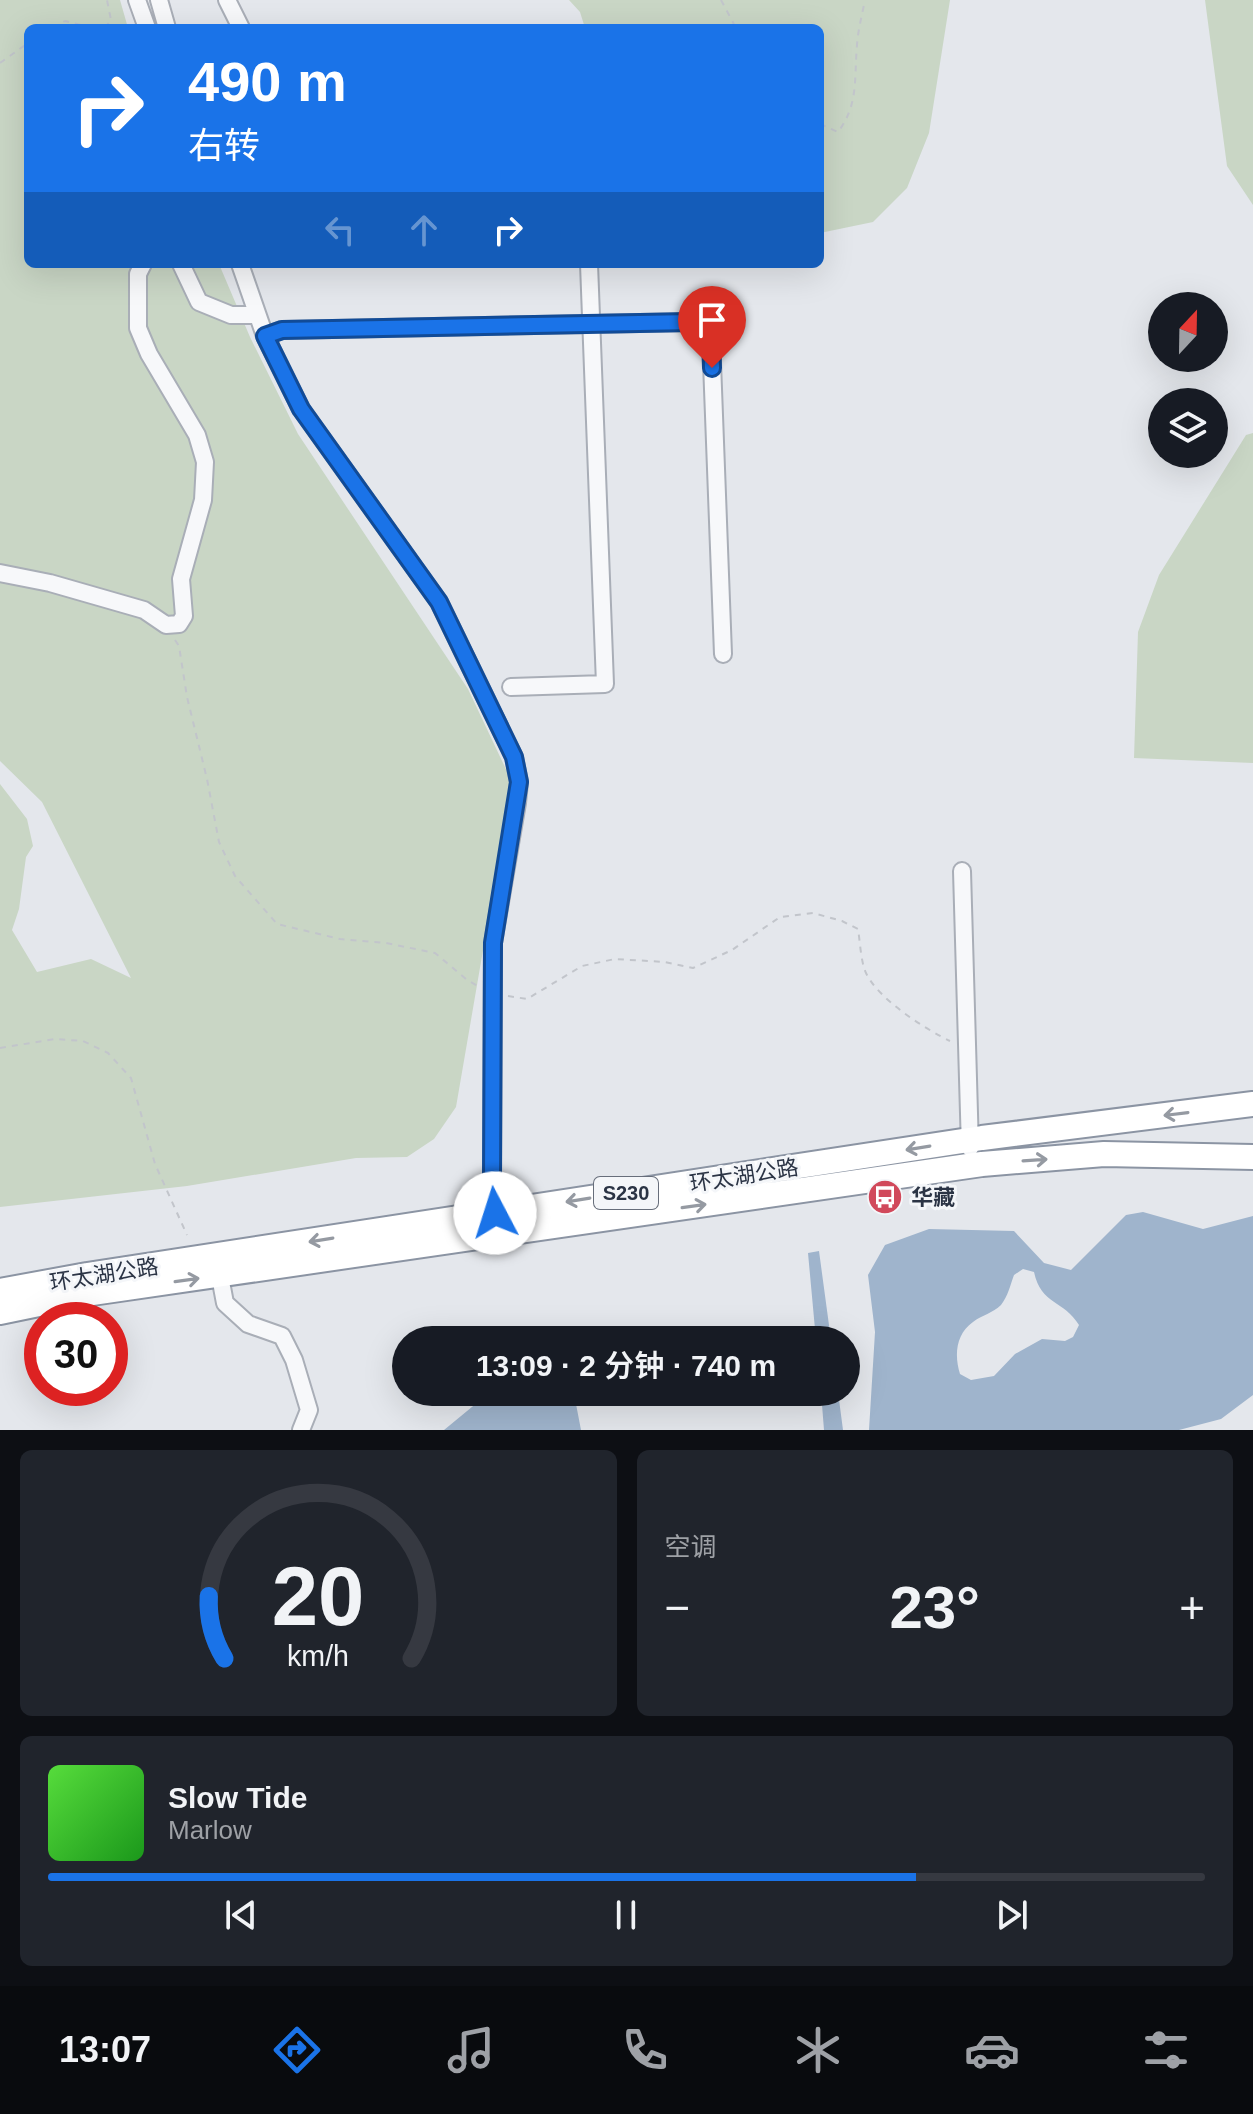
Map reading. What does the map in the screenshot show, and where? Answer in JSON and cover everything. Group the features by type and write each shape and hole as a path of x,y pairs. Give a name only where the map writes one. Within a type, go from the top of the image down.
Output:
{"highway":[{"name":"环太湖公路","path":"0,1312 495,1213 968,1140 1253,1104"},
{"name":"环太湖公路","path":"0,1291 87,1275 218,1266 973,1165 1104,1154 1253,1157"}],"street":[{"path":"137,0 146,24"},
{"path":"159,0 166,24"},
{"path":"227,0 239,24"},
{"path":"0,573 50,583 144,610 166,625 179,624 184,616 181,579 203,500 205,462 197,435 149,354 138,328 138,274 141,268"},
{"path":"183,268 199,302 231,315 257,315"},
{"path":"241,268 265,336 301,409 439,602 514,757 519,782 493,943 492,1181 495,1213"},
{"path":"511,687 605,684 589,268"},
{"path":"265,336 282,330 692,322 711,336 723,654"},
{"path":"962,871 968,1140 973,1165"},
{"path":"218,1266 225,1303 248,1324 282,1336 294,1360 309,1410 301,1430"}],"path":[{"path":"107,0 111,20 108,24"},
{"path":"721,0 734,24"},
{"path":"824,126 838,132 848,119 855,96 857,42 865,0"},
{"path":"0,63 24,46"},
{"path":"166,625 179,646 219,842 235,876 277,924 340,939 386,943 435,953 466,979 493,995 527,999 582,966 615,959 665,962 693,968 732,950 780,917 813,913 858,929 865,973 886,999 932,1032 966,1049"},
{"path":"0,1048 55,1039 83,1041 108,1053 131,1078 155,1164 187,1235"}],"green space":[{"path":"0,0 120,0 127,24 24,24 24,268 221,268 250,337 298,434 468,689 512,782 456,1107 434,1139 407,1157 356,1158 187,1186 0,1207 0,784 27,819 33,846 26,857 19,909 12,930 37,972 91,959 131,978 42,802 0,761"},
{"path":"569,0 950,0 929,133 907,188 873,222 824,232 824,24 584,24 580,12"},
{"path":"1205,0 1253,0 1253,205 1227,166"},
{"path":"1253,433 1253,763 1134,758 1138,632 1159,575 1246,435"}],"water":[{"path":"1143,1212 1203,1229 1253,1216 1253,1395 1221,1419 1179,1430 869,1430 875,1332 868,1275 885,1245 929,1229 1014,1231 1044,1263 1071,1270 1126,1215","holes":["1023,1269 1034,1272 1037,1283 1047,1297 1067,1311 1079,1325 1073,1337 1065,1341 1042,1339 1015,1354 994,1376 971,1380 960,1374 957,1352 967,1327 1001,1305 1014,1275"]},
{"path":"819,1251 829,1326 815,1326 808,1253"},
{"path":"473,1406 576,1406 581,1430 444,1430"},
{"path":"822,1406 840,1406 843,1430 824,1430"}],"place":[{"name":"华藏","path":"885,1197"}],"route":[{"path":"495,1213 492,1181 493,943 517,803 519,782 514,757 439,602 301,409 265,336 282,330 692,322 711,336 712,368"}]}
